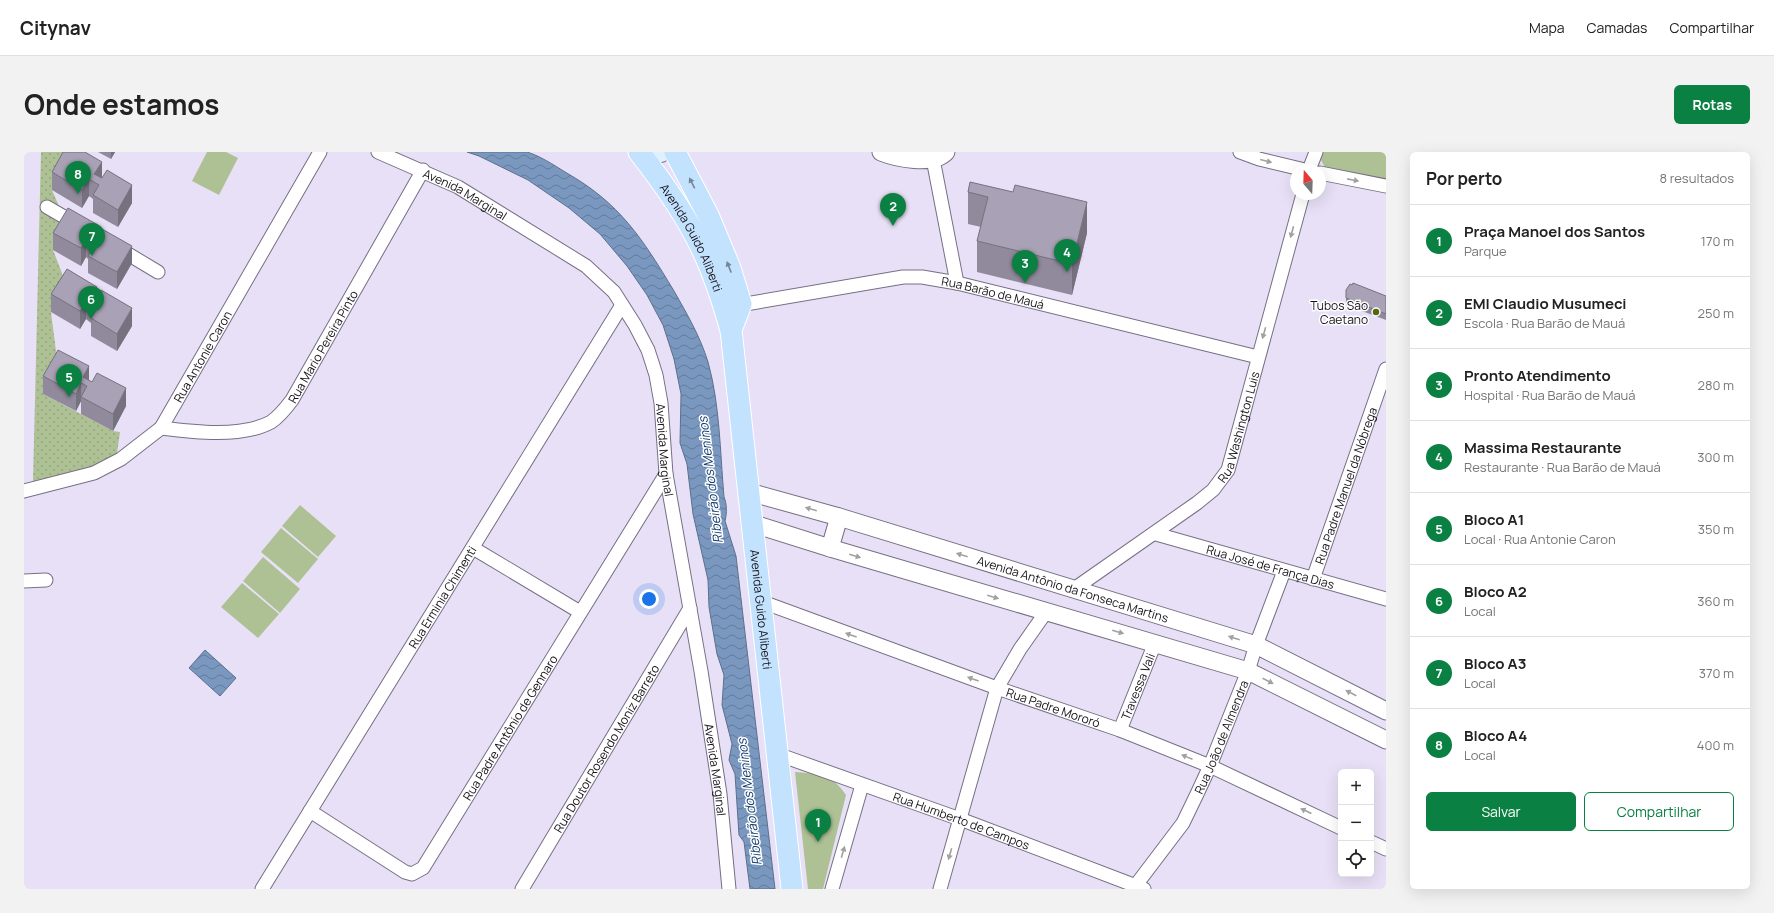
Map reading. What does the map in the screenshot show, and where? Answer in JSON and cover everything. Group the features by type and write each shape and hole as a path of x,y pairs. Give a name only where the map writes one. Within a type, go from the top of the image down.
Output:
{"main road":[{"name":"Avenida Guido Aliberti","path":"675,152 708,215 730,268 733,306 731,330 792,889"},
{"name":"Avenida Guido Aliberti","path":"648,154 701,246 733,306"}],"street":[{"name":"Rua Antonie Caron","path":"24,492 94,473 121,459 161,428 320,152"},
{"name":"Avenida Marginal","path":"378,152 423,170 458,187 586,266 614,292 635,325 648,350 656,375 661,403 666,474 690,608 720,794 729,889"},
{"path":"881,152 909,159 940,156 957,283"},
{"path":"1240,152 1259,159 1290,166"},
{"path":"1311,164 1316,152"},
{"name":"Rua Mario Pereira Pinto","path":"161,428 188,432 221,432 252,429 270,422 282,412 292,400 423,170"},
{"path":"1326,174 1386,186"},
{"name":"Rua Washington Luis","path":"1074,589 1156,534 1213,490 1228,470 1233,460 1258,357 1300,200"},
{"path":"47,206 86,230"},
{"path":"106,241 158,272"},
{"name":"Rua Barão de Mauá","path":"733,306 903,277 922,277 957,283 1258,357"},
{"name":"Rua Erminia Chimenti","path":"262,889 622,305"},
{"name":"Rua Padre Manuel da Nóbrega","path":"1314,579 1383,390 1386,369"},
{"name":"Rua Padre Antônio de Gennaro","path":"310,811 405,872 412,874 423,868 666,474"},
{"name":"Avenida Antônio da Fonseca Martins","path":"749,492 839,517 1256,645 1386,711"},
{"path":"830,548 839,517"},
{"path":"751,523 830,548 1248,671 1386,740"},
{"name":"Rua José de França Dias","path":"1156,534 1284,571 1386,598"},
{"path":"473,548 580,612"},
{"name":"Rua João de Almendra","path":"1138,888 1183,823 1210,766 1248,671 1256,645 1284,571"},
{"path":"24,581 46,580"},
{"name":"Rua Padre Mororó","path":"760,601 997,688 1120,730 1210,766 1338,827"},
{"name":"Rua Doutor Rosendo Moniz Barreto","path":"522,889 690,608"},
{"path":"940,889 997,688 1020,649 1046,612"},
{"name":"Travessa Vali","path":"1120,730 1156,643"},
{"name":"Rua Humberto de Campos","path":"777,754 960,819 1138,888"},
{"path":"832,889 862,785"},
{"path":"1374,843 1386,849"}],"green space":[{"path":"41,152 71,152 52,190 67,225 53,250 67,286 51,312 58,367 43,394 113,431 120,432 117,453 90,469 33,482"},
{"path":"207,152 226,152 238,158 219,195 192,181"},
{"path":"1323,152 1386,152 1386,183 1326,169 1326,164 1323,164 1321,160"},
{"path":"300,505 336,536 318,557 282,526"},
{"path":"281,528 318,559 298,583 261,552"},
{"path":"263,557 300,589 280,613 243,581"},
{"path":"242,583 279,614 258,638 221,607"},
{"path":"795,772 824,776 836,783 846,795 823,889 808,889"}],"water":[{"name":"Ribeirão dos Meninos","path":"467,152 527,152 552,164 601,196 628,223 651,254 679,300 701,343 708,362 715,395 726,506 725,521 736,556 775,889 750,889 744,842 739,835 735,774 729,760 732,744 722,705 724,675 717,654 709,607 708,580 693,514 687,464 680,443 681,394 674,359 663,325 647,295 627,266 600,234 569,208 528,180 479,156"},
{"path":"205,650 236,678 220,696 189,668"}],"building":[{"path":"63,152 85,152 102,162 94,174 102,178 107,170 132,185 118,210 93,195 99,185 89,179 82,190 52,172"},
{"path":"970,182 1013,192 1015,185 1087,202 1072,264 977,241 988,197 968,192"},
{"path":"68,208 98,225 93,234 97,238 102,229 132,246 117,272 88,256 94,245 86,240 81,248 53,233"},
{"path":"67,269 97,287 91,297 95,300 101,290 132,308 117,334 91,318 97,309 86,302 80,311 51,294"},
{"name":"Tubos São Caetano","path":"1353,283 1386,296 1386,314 1346,298 1346,290 1350,284 1352,285"},
{"path":"58,350 89,366 83,377 92,382 97,373 126,388 113,414 81,397 87,386 81,383 76,394 43,376"}],"place":[{"name":"Bloco A4","path":"78,194"},
{"name":"EMI Claudio Musumeci","path":"893,226"},
{"name":"Bloco A3","path":"92,256"},
{"name":"Massima Restaurante","path":"1067,272"},
{"name":"Pronto Atendimento","path":"1025,283"},
{"name":"Tubos São Caetano","path":"1376,312"},
{"name":"Bloco A2","path":"91,319"},
{"name":"Bloco A1","path":"69,397"},
{"name":"Praça Manoel dos Santos","path":"818,842"}]}
